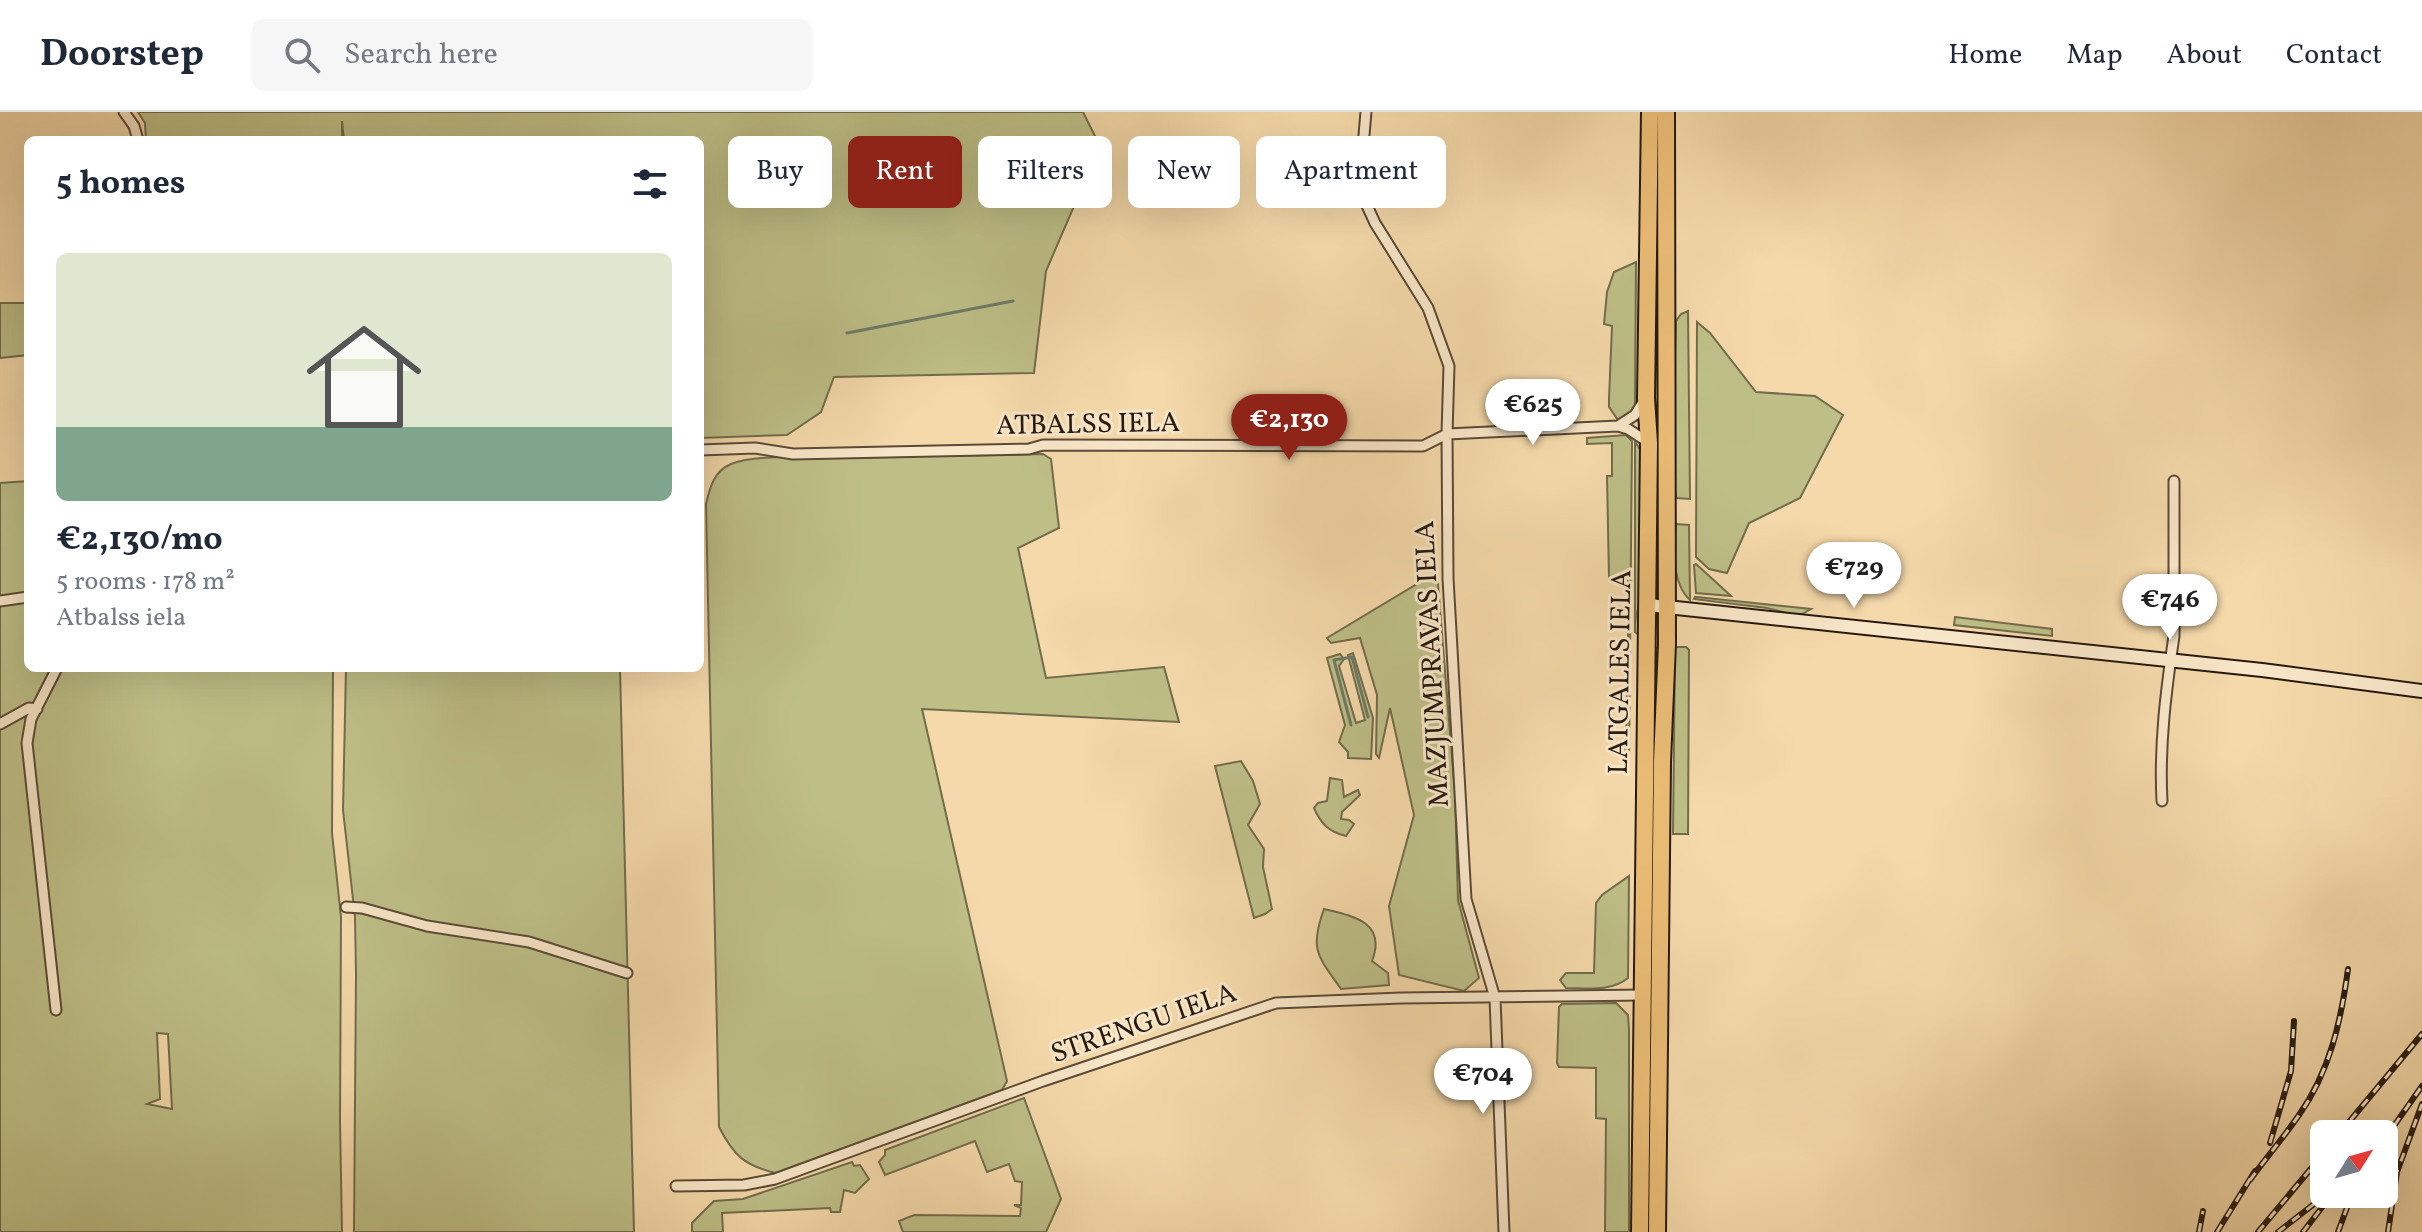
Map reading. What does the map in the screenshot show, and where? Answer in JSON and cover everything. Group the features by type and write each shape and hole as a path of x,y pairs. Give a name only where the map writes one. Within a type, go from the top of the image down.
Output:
{"highway":[{"name":"LATGALES IELA","path":"1640,1232 1648,605 1649,443 1646,398 1650,112"},
{"name":"LATGALES IELA","path":"1657,1232 1665,606 1666,112"}],"street":[{"path":"124,112 137,136"},
{"name":"MAZJUMPRAVAS IELA","path":"1366,112 1363,197 1375,223 1428,308 1449,366 1448,578 1466,899 1495,998 1504,1232"},
{"path":"1618,426 1635,415 1646,398"},
{"path":"1618,426 1649,443"},
{"name":"ATBALSS IELA","path":"704,450 755,448 793,454 1029,449 1043,445 1423,446 1447,434 1618,426"},
{"path":"2162,801 2160,762 2176,589 2174,481"},
{"path":"0,601 24,598"},
{"path":"1648,605 2169,659 2422,691"},
{"path":"55,672 31,719 27,743 56,1010"},
{"path":"0,724 29,708 37,709"},
{"path":"346,907 362,908 440,928 529,942 627,973"},
{"name":"STRENGU IELA","path":"676,1186 744,1185 775,1179 1043,1081 1276,1003 1660,995"}],"green space":[{"path":"138,112 1083,112 1095,136 978,136 978,208 1073,208 1046,271 1034,373 834,377 821,412 787,435 704,438 704,136 344,136 342,121 342,136 146,136 145,123"},
{"path":"1656,112 1662,112 1658,411 1654,411"},
{"path":"1636,262 1635,407 1628,417 1618,420 1609,407 1612,326 1604,324 1607,292 1614,272"},
{"path":"0,303 24,303 24,355 0,358"},
{"path":"1688,311 1690,499 1676,498 1672,457 1676,321"},
{"path":"1697,322 1710,333 1756,392 1815,396 1843,415 1800,498 1749,523 1727,573 1709,569 1696,557"},
{"path":"1626,435 1632,441 1629,762 1625,761 1623,750 1626,742 1629,583 1625,579 1609,578 1607,476 1612,476 1612,443 1587,444 1587,438"},
{"path":"1635,442 1640,449 1639,635 1635,632"},
{"path":"1043,454 1051,459 1059,528 1018,548 1046,678 1164,667 1179,722 922,709 1007,1081 1002,1090 775,1173 755,1167 735,1152 719,1127 706,504 711,486 725,467 753,459"},
{"path":"24,481 24,672 333,672 332,833 341,917 342,1232 0,1232 0,483","holes":["157,1033 168,1034 172,1109 147,1104 160,1099"]},
{"path":"1676,524 1689,525 1690,600 1677,575"},
{"path":"1696,564 1731,596 1696,593"},
{"path":"1437,572 1455,794 1458,900 1479,978 1464,991 1399,975 1389,906 1414,815 1390,708 1379,758 1376,754 1377,695 1360,638 1331,643 1327,638"},
{"path":"1695,597 1811,609 1802,614 1791,614"},
{"path":"1955,617 2052,629 2052,636 1954,625"},
{"path":"1675,647 1689,650 1688,834 1673,834"},
{"path":"1652,648 1658,648 1652,974 1650,973"},
{"path":"1353,653 1373,718 1371,759 1348,758 1348,752 1339,742 1345,725 1327,658 1340,654 1344,659 1339,666 1356,723 1365,720 1348,655"},
{"path":"346,672 620,672 634,1232 354,1232 355,917 343,810"},
{"path":"1241,761 1253,781 1260,804 1248,825 1264,849 1263,867 1272,909 1254,918 1215,766"},
{"path":"1330,778 1342,780 1344,797 1358,790 1360,795 1342,812 1341,819 1354,824 1346,836 1326,826 1314,808 1318,803 1327,801"},
{"path":"1629,876 1628,978 1606,987 1566,988 1560,980 1566,973 1594,973 1596,903"},
{"path":"1324,909 1356,918 1371,929 1375,937 1372,961 1388,973 1389,985 1341,989 1318,952 1317,934"},
{"path":"1616,1003 1628,1015 1629,1030 1629,1232 1605,1232 1606,1119 1596,1118 1596,1068 1559,1067 1557,1063 1559,1007 1562,1004"},
{"path":"1024,1098 1061,1199 1046,1232 903,1232 899,1221 914,1215 1020,1216 1021,1208 1014,1205 1021,1205 1022,1182 1015,1181 1009,1164 987,1172 975,1141 885,1175 879,1162 885,1150"},
{"path":"852,1162 854,1166 860,1165 869,1179 855,1193 844,1190 840,1212 831,1212 830,1208 722,1213 723,1232 692,1232 692,1223 714,1201 743,1199"}],"waterway":[{"path":"847,333 1013,301"},
{"path":"1351,725 1334,660 1352,657 1368,717"}],"railway":[{"path":"2250,1180 2299,1115 2319,1081 2338,1026 2348,969"},
{"path":"2270,1143 2291,1071 2294,1021"},
{"path":"2351,1120 2422,1034"},
{"path":"2398,1120 2422,1086"},
{"path":"2388,1232 2397,1172 2422,1104"},
{"path":"2258,1232 2310,1170"},
{"path":"2217,1232 2255,1171"},
{"path":"2278,1232 2310,1207"},
{"path":"2303,1232 2321,1208"},
{"path":"2338,1232 2347,1208"},
{"path":"2199,1232 2203,1211"}]}
